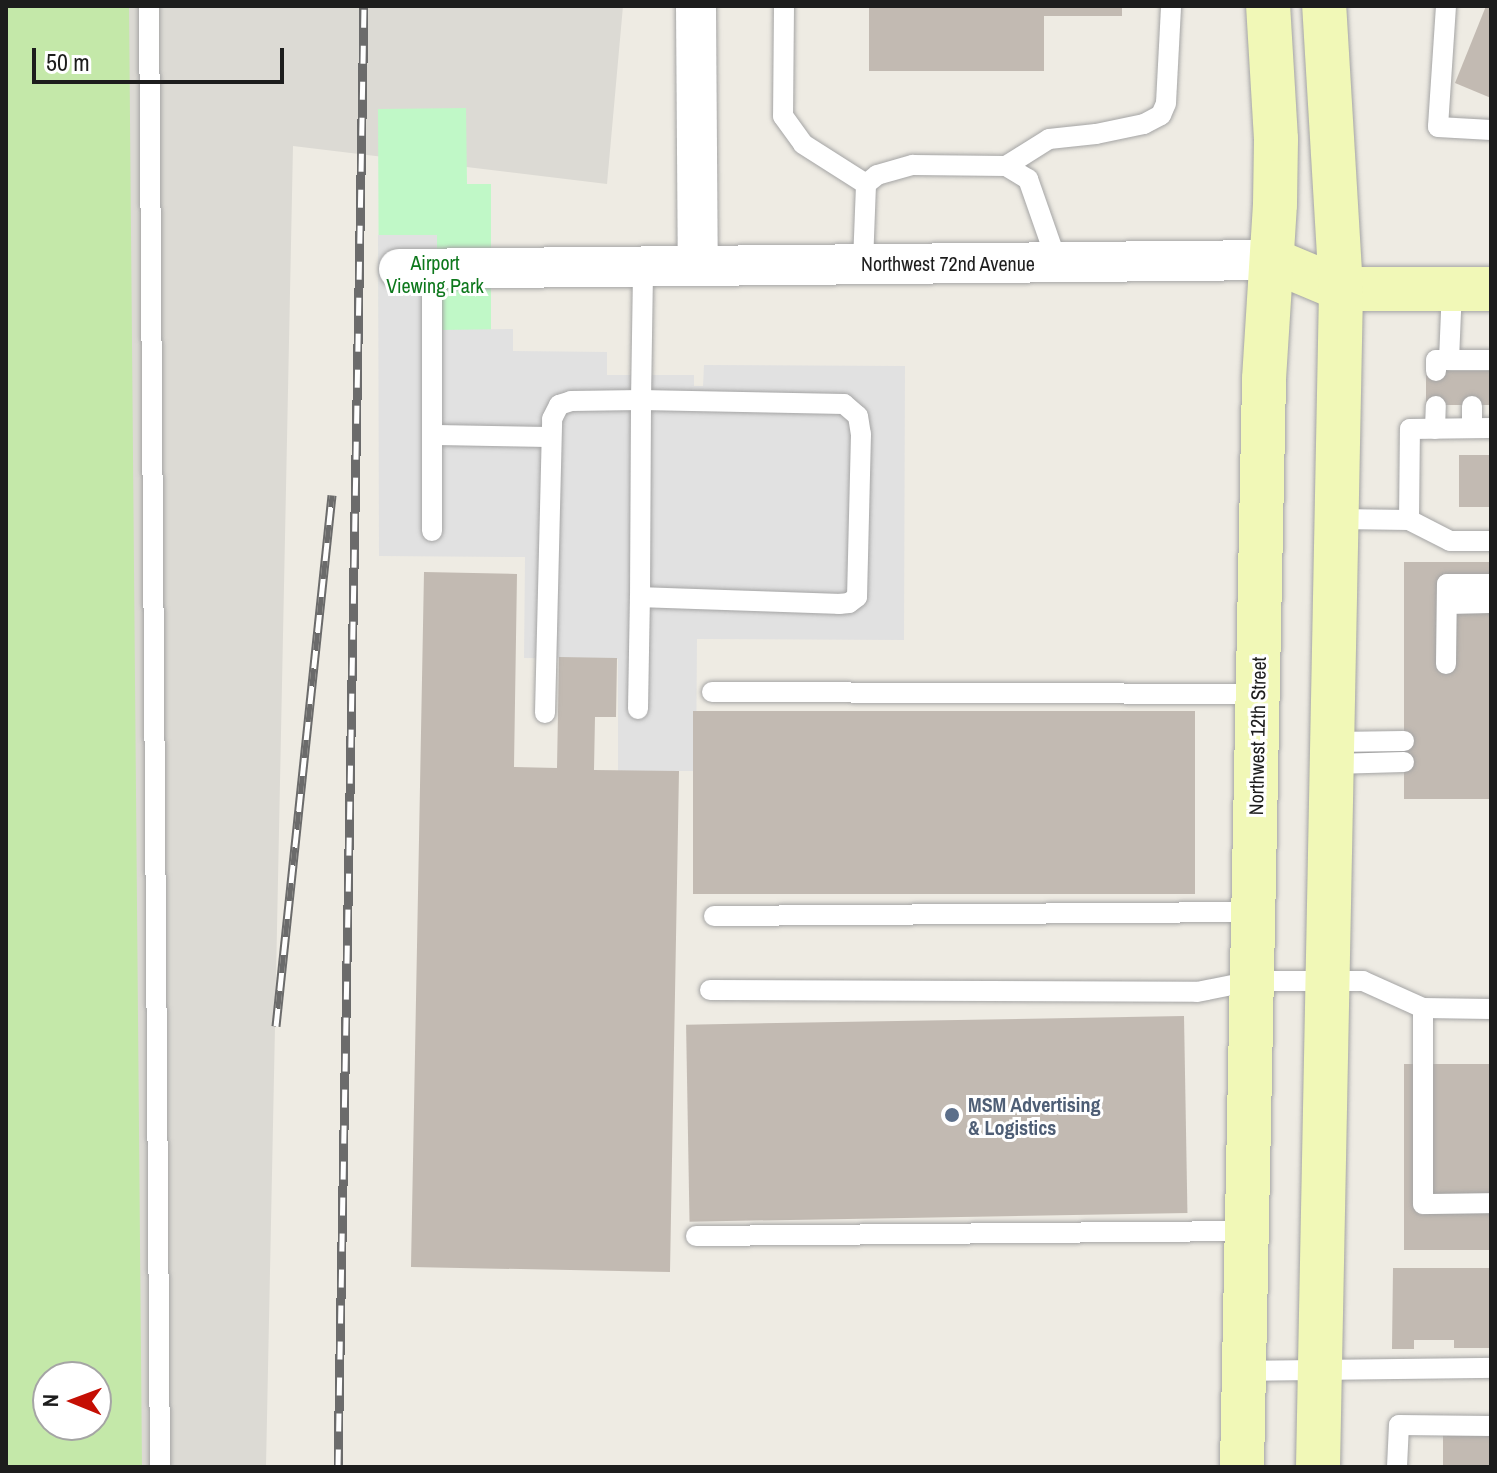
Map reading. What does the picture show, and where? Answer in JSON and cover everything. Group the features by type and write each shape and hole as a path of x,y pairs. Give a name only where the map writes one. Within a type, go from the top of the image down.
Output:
{"main road":[{"name":"Northwest 12th Street","path":"1242,1467 1264,379 1276,139 1268,6"},
{"path":"1318,1467 1341,289 1324,6"},
{"name":"Northwest 72nd Avenue","path":"1272,260 1341,289 1471,289"}],"street":[{"path":"696,6 698,265"},
{"name":"Northwest 72nd Avenue","path":"415,269 1272,260"}],"lane":[{"path":"149,6 160,1467"},
{"path":"784,6 783,116 803,144 866,184"},
{"path":"1006,166 1049,139 1132,127 1161,115 1166,103 1171,6"},
{"path":"1446,6 1438,127 1491,130"},
{"path":"863,263 866,184 877,175 913,165 1006,166 1028,179 1057,262"},
{"path":"638,709 643,266"},
{"path":"415,269 433,435 432,531"},
{"path":"1471,289 1443,366 1479,364"},
{"path":"545,713 551,437 552,419 559,405 571,401 641,400 844,404 858,416 861,434 857,597 849,603 640,597"},
{"path":"1435,429 1436,406"},
{"path":"1409,520 1410,429 1482,428 1472,406"},
{"path":"433,435 551,437"},
{"path":"1338,519 1409,520 1450,541 1491,541"},
{"path":"1447,594 1491,584"},
{"path":"1447,594 1491,603"},
{"path":"1446,664 1447,594"},
{"path":"712,692 1258,694"},
{"path":"1333,753 1404,752"},
{"path":"714,916 1253,912"},
{"path":"710,990 1197,992 1252,981 1363,981 1423,1008 1491,1009"},
{"path":"1423,1008 1423,1204 1491,1203"},
{"path":"696,1236 1247,1231"},
{"path":"1244,1371 1491,1368"},
{"path":"1397,1467 1399,1425 1491,1426"}],"shaded area":[{"path":"6,6 623,6 607,184 293,146 266,1467 6,1467"},
{"path":"378,235 437,235 437,330 513,329 513,351 607,352 607,375 694,375 694,386 703,386 704,365 905,366 904,640 697,639 696,771 618,771 618,659 524,658 525,557 379,556"}],"green space":[{"path":"6,6 129,6 142,1467 6,1467"},
{"name":"Airport Viewing Park","path":"466,108 467,184 491,184 491,330 379,331 378,109"}],"building":[{"path":"869,6 1122,6 1122,16 1044,16 1044,71 869,71"},
{"path":"1486,6 1491,6 1491,98 1455,83"},
{"path":"1426,371 1491,371 1491,405 1426,405"},
{"path":"1459,455 1491,455 1491,507 1459,507"},
{"path":"1404,562 1491,562 1491,799 1404,799"},
{"path":"424,572 517,574 514,767 557,768 559,657 617,658 616,717 595,717 594,770 679,771 670,1272 411,1267"},
{"path":"693,711 1195,711 1195,894 693,894"},
{"path":"1184,1016 1187,1213 690,1222 686,1025"},
{"path":"1404,1064 1491,1064 1491,1250 1404,1250"},
{"path":"1393,1268 1491,1268 1491,1348 1454,1348 1454,1340 1414,1340 1414,1349 1392,1349"},
{"path":"1443,1434 1491,1434 1491,1467 1443,1467"}],"railway":[{"path":"338,1467 364,6"},
{"path":"276,1026 332,495"}],"place":[{"name":"MSM Advertising & Logistics","path":"952,1115"}]}
